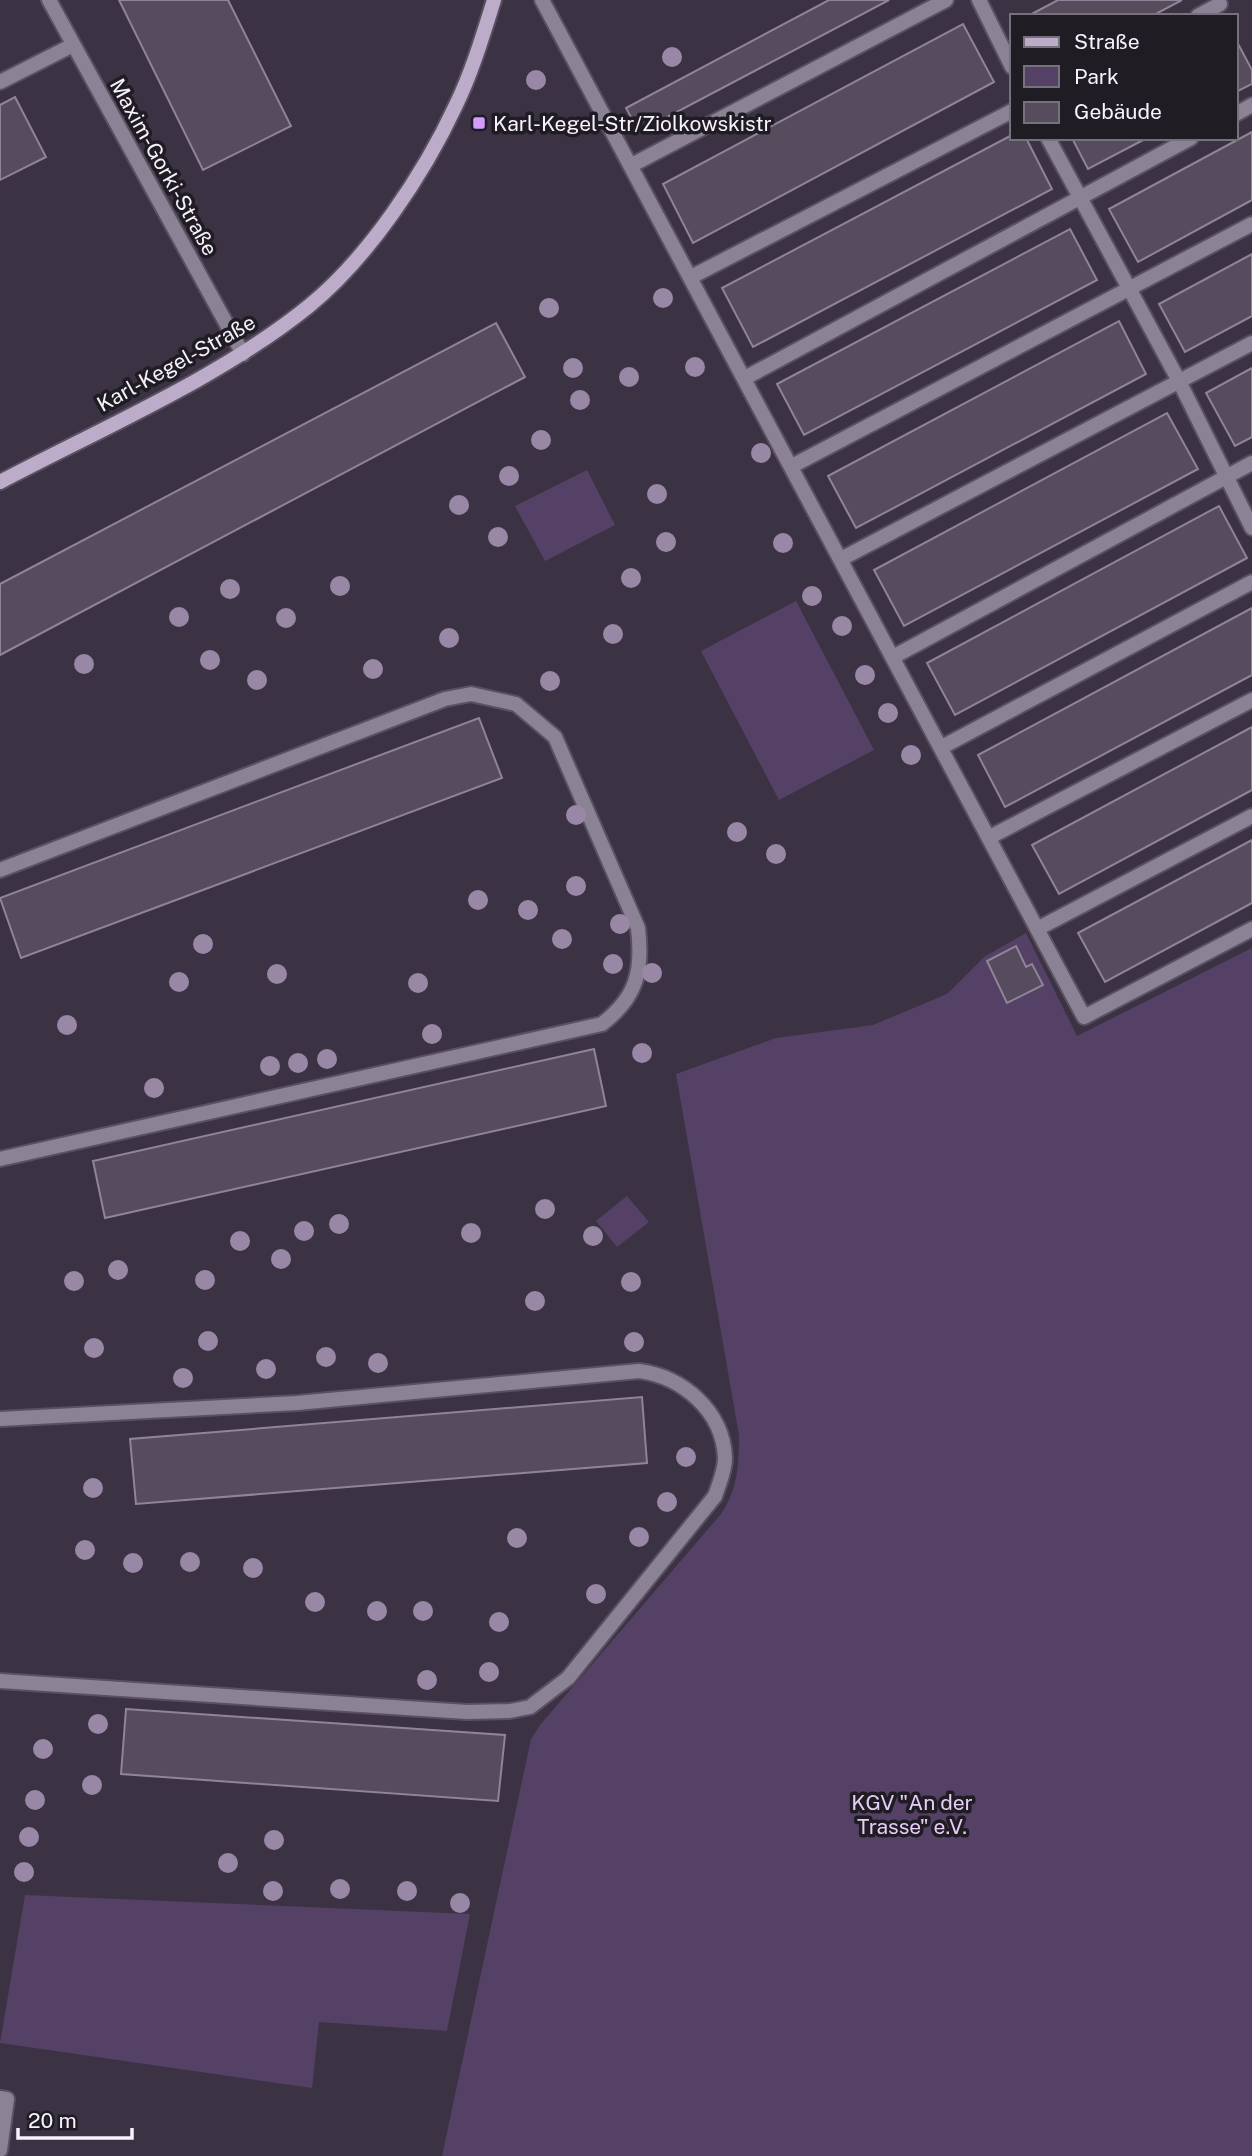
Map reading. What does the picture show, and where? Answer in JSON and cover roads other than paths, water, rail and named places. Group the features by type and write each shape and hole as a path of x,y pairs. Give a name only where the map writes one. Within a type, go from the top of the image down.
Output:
{"street":[{"name":"Maxim-Gorki-Straße","path":"49,0 243,354"},
{"name":"Karl-Kegel-Straße","path":"0,482 243,354 310,305 367,246 416,176 456,106 494,0"},
{"path":"542,0 1039,928 1084,1017 1252,929"},
{"path":"632,165 946,0"},
{"path":"979,0 1010,63"},
{"path":"1202,14 1220,4"},
{"path":"0,82 74,46"},
{"path":"691,277 1010,112"},
{"path":"1049,140 1180,382 1252,528"},
{"path":"745,378 1187,140"},
{"path":"792,466 1252,224"},
{"path":"841,559 1252,343"},
{"path":"893,657 1252,463"},
{"path":"942,747 1252,582"},
{"path":"0,870 445,699 471,694 494,697 516,704 555,737 638,928 642,957 636,983 626,1002 602,1024 0,1159"},
{"path":"990,837 1252,700"},
{"path":"1039,928 1252,816"},
{"path":"0,1419 297,1403 639,1371 660,1374 695,1395 709,1412 725,1458 715,1496 708,1505 569,1678 530,1707 510,1712 467,1712 0,1681"},
{"path":"0,2098 7,2099 0,2150"}],"place":[{"name":"Karl-Kegel-Str/Ziolkowskistr","path":"479,123"}],"park label":[{"name":"KGV \"An der Trasse\" e.V.","path":"912,1814"}]}
